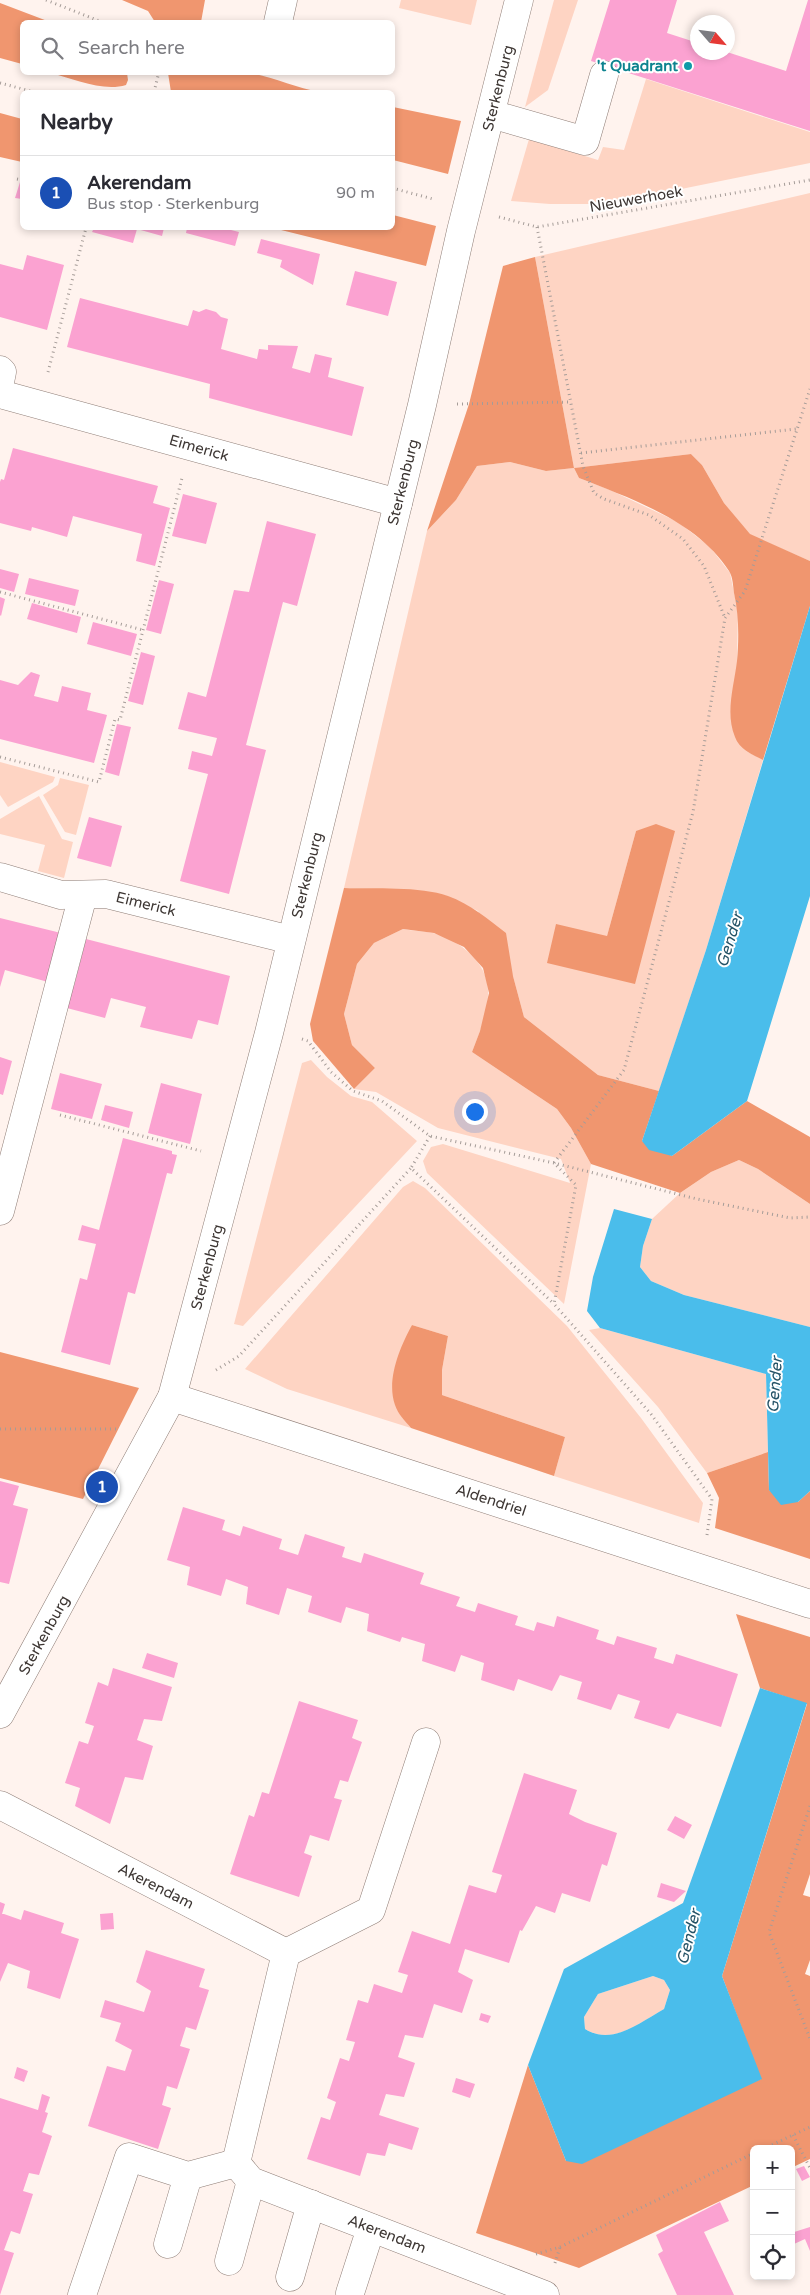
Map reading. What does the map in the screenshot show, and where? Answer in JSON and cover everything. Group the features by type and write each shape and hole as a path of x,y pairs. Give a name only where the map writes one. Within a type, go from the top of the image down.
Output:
{"street":[{"path":"278,20 283,0"},
{"name":"Sterkenburg","path":"0,1714 96,1542 172,1397 269,1033 519,0"},
{"path":"491,114 585,141 604,75"},
{"path":"0,370 2,372 0,382"},
{"name":"Eimerick","path":"0,394 398,503"},
{"name":"Eimerick","path":"0,877 61,894 106,894 292,940"},
{"path":"0,1211 84,895"},
{"name":"Aldendriel","path":"172,1397 810,1604"},
{"path":"229,2261 286,1953 371,1910 426,1742"},
{"name":"Akerendam","path":"0,1805 286,1953"},
{"path":"82,2295 129,2157 188,2176 244,2172"},
{"name":"Akerendam","path":"244,2172 311,2204 545,2295"},
{"path":"168,2244 188,2176"},
{"path":"290,2277 311,2204"},
{"path":"350,2293 371,2228"}],"path":[{"path":"46,0 97,20"},
{"path":"154,90 158,75"},
{"path":"0,83 26,90"},
{"path":"16,179 20,180"},
{"name":"Nieuwerhoek","path":"395,189 537,227 810,180"},
{"path":"537,227 583,466 594,493 604,499 649,515 683,539 704,566 725,618"},
{"path":"40,404 85,230"},
{"path":"554,1163 624,1070 693,812 725,618 745,591 810,389"},
{"path":"422,405 572,402"},
{"path":"581,453 796,429"},
{"path":"0,756 99,782 114,719 120,720 191,446"},
{"path":"0,592 143,630"},
{"path":"269,1033 308,1041 331,1072 353,1091 382,1101 430,1136 554,1163 697,1199 790,1218 810,1217"},
{"path":"27,1107 236,1160"},
{"path":"172,1397 239,1356 411,1168 430,1136"},
{"path":"554,1163 576,1185 554,1304"},
{"path":"411,1168 554,1304 651,1414 712,1499 709,1531 697,1567"},
{"path":"0,1429 155,1429"},
{"path":"810,1806 769,1932 810,2039"},
{"path":"772,2145 810,2127"},
{"path":"793,2135 810,2168"},
{"path":"560,2247 750,2155"}],"shaded area":[{"path":"122,0 205,0 201,20 154,20 148,11"},
{"path":"401,0 477,0 471,25 399,8"},
{"path":"554,0 578,0 548,90 525,107"},
{"path":"0,3 45,20 20,20 20,63 0,58"},
{"path":"58,75 127,75 126,85 108,87 88,84"},
{"path":"168,75 259,75 311,90 171,90"},
{"path":"646,79 810,132 810,163 607,204 550,204 511,201 529,139 598,160 603,147 624,150"},
{"path":"395,107 461,121 448,174 395,161"},
{"path":"0,113 20,118 20,162 0,157"},
{"path":"810,193 810,561 750,535 724,503 702,465 691,454 574,468 535,257"},
{"path":"395,216 436,226 426,266 281,230 395,230"},
{"path":"535,257 574,468 546,471 510,462 477,466 456,500 427,531 469,404 503,266"},
{"path":"691,454 702,465 724,503 750,534 810,561 810,606 763,760 740,745 732,728 730,709 737,661 738,627 733,582 729,571 700,538 681,525 641,503 579,478 574,468"},
{"path":"510,462 546,471 574,468 579,478 610,490 678,522 710,547 730,573 738,612 737,659 746,751 763,760 706,950 659,1091 598,1075 524,1017 513,976 478,911 447,896 408,890 344,888 427,531 456,500 477,466","holes":["636,831 635,984 607,936"]},
{"path":"0,762 55,777 53,782 8,807 0,795"},
{"path":"60,778 89,785 76,835 65,832 43,795 58,785"},
{"path":"39,796 62,839 73,842 64,878 38,871 45,845 0,834 0,819"},
{"path":"656,824 675,831 635,984 547,963 556,924 607,936 636,831"},
{"path":"344,888 411,889 448,896 464,903 506,933 513,976 524,1017 598,1075 659,1091 642,1141 672,1156 747,1101 810,1137 810,1204 758,1169 739,1160 711,1172 680,1193 591,1164 571,1128 557,1109 472,1052 480,1031 489,993 483,968 464,947 434,933 403,929 374,943 357,964 344,1014 352,1045 375,1068 354,1089 313,1041 310,1024"},
{"path":"403,929 443,936 463,947 479,963 487,983 488,1001 483,1023 472,1052 557,1109 571,1128 591,1164 564,1304 427,1173 423,1161 431,1147 443,1144 570,1183 561,1159 438,1128 376,1092 354,1089 375,1068 352,1045 344,1014 357,964 374,943"},
{"path":"311,1060 327,1077 351,1096 372,1102 417,1141 243,1326 234,1324 302,1063"},
{"path":"739,1160 758,1169 810,1204 810,1327 684,1295 651,1281 640,1267 643,1246 652,1219 680,1193 711,1172"},
{"path":"413,1181 425,1188 567,1326 641,1418 703,1503 699,1523 554,1476 565,1437 442,1395 442,1370 448,1336 412,1325 397,1366 393,1390 395,1402 401,1415 411,1428 287,1389 245,1369 403,1187"},
{"path":"412,1325 448,1336 442,1370 442,1395 565,1437 554,1476 411,1428 396,1408 392,1385 399,1353"},
{"path":"600,1328 766,1374 768,1452 707,1473 658,1407 589,1330"},
{"path":"0,1352 139,1388 83,1499 0,1478"},
{"path":"768,1452 769,1490 798,1502 810,1491 810,1559 715,1528 719,1498 707,1473"},
{"path":"736,1614 810,1637 810,1874 803,1895 810,1897 810,1960 805,1974 810,1976 810,2159 795,2166 795,2145 750,2145 750,2187 579,2268 476,2233 528,2065 566,2161 761,2079 722,1976 807,1704 760,1688"},
{"path":"653,1976 664,1980 670,1990 664,2009 626,2031 616,2034 595,2034 585,2029 584,2017 598,1994"}],"water":[{"name":"Gender","path":"810,606 810,896 747,1101 672,1156 649,1150 642,1141 706,950"},
{"name":"Gender","path":"614,1209 652,1219 643,1246 640,1267 651,1281 684,1295 810,1327 810,1491 798,1502 781,1505 769,1490 766,1374 600,1328 587,1311 593,1277"},
{"name":"Gender","path":"760,1688 807,1703 722,1976 762,2079 582,2164 566,2161 528,2065 564,1969 683,1903","holes":["653,1976 664,1980 670,1990 664,2009 635,2026 615,2034 595,2034 585,2029 584,2017 598,1994"]}],"building":[{"name":"'t Quadrant","path":"610,0 677,0 667,33 690,40 690,60 735,60 735,55 786,71 808,0 810,0 810,131 591,61"},
{"path":"20,182 20,199 15,198"},
{"path":"93,230 137,230 133,243 92,232"},
{"path":"141,230 164,230 162,236"},
{"path":"187,230 231,230 239,232 235,246 186,233"},
{"path":"261,239 320,254 313,285 280,267 282,260 257,253"},
{"path":"27,255 64,265 47,330 0,317 0,264 23,270"},
{"path":"355,271 397,282 388,316 346,305"},
{"path":"80,298 188,326 193,310 199,312 206,309 216,312 221,317 228,319 221,349 257,359 259,349 268,350 268,345 298,346 292,368 310,373 315,354 332,358 328,377 364,387 352,436 209,398 210,384 67,347"},
{"path":"13,448 158,486 153,503 170,508 155,566 136,561 142,534 73,516 67,537 32,527 31,531 0,523 0,482 1,479 4,480"},
{"path":"183,494 217,503 206,544 172,536"},
{"path":"267,521 316,534 297,606 283,602 246,745 266,750 229,894 180,881 208,774 188,769 192,751 212,756 217,738 178,729 188,692 206,697 234,590 249,592"},
{"path":"0,569 19,574 14,592 0,588"},
{"path":"29,578 79,590 75,606 25,594"},
{"path":"159,580 174,584 161,634 146,630"},
{"path":"0,597 5,599 1,616 0,615"},
{"path":"32,603 81,617 77,633 27,619"},
{"path":"93,622 137,634 131,656 87,644"},
{"path":"141,652 155,656 143,705 128,701"},
{"path":"31,672 40,675 34,696 58,702 62,686 91,693 87,710 107,715 94,763 0,739 0,680 18,685"},
{"path":"117,724 131,727 119,776 105,772"},
{"path":"89,817 122,826 111,867 77,858"},
{"path":"0,918 61,933 48,982 5,970 0,987"},
{"path":"86,939 230,976 218,1025 198,1020 192,1039 140,1027 146,1007 111,998 105,1018 63,1007 69,985 74,986"},
{"path":"0,1057 12,1061 3,1095 0,1094"},
{"path":"60,1073 102,1084 92,1119 51,1109"},
{"path":"161,1083 202,1094 190,1144 148,1133"},
{"path":"105,1105 133,1112 129,1128 101,1120"},
{"path":"123,1138 172,1151 172,1154 177,1155 172,1174 167,1173 135,1294 128,1292 110,1365 61,1352 80,1278 87,1280 96,1244 78,1240 82,1225 99,1230"},
{"path":"0,1481 19,1486 13,1505 28,1509 9,1584 0,1582"},
{"path":"183,1507 225,1520 222,1530 240,1536 243,1526 282,1539 279,1549 298,1555 305,1534 345,1547 342,1557 361,1563 364,1553 424,1573 420,1584 460,1597 456,1606 475,1612 478,1603 518,1616 515,1625 534,1631 537,1622 554,1627 557,1616 599,1630 596,1639 614,1645 617,1636 657,1648 654,1658 673,1664 676,1654 738,1674 721,1727 677,1713 669,1729 634,1718 640,1701 618,1694 611,1710 577,1699 582,1682 560,1675 552,1691 518,1679 514,1691 481,1680 484,1663 461,1655 455,1672 422,1661 425,1644 402,1637 400,1642 367,1631 369,1614 346,1607 341,1623 308,1612 312,1596 287,1588 279,1615 246,1604 248,1587 226,1579 221,1596 187,1585 190,1567 167,1560"},
{"path":"147,1653 178,1663 174,1678 142,1668"},
{"path":"113,1668 172,1687 162,1721 144,1719 137,1740 153,1746 143,1780 125,1777 110,1824 75,1806 80,1788 65,1783 79,1741 88,1744 94,1726 85,1723 98,1682 108,1686"},
{"path":"299,1701 358,1720 352,1738 362,1742 348,1782 340,1780 334,1798 342,1800 329,1841 310,1835 304,1853 312,1856 299,1897 230,1874 249,1815 254,1817 262,1792 269,1794"},
{"path":"524,1773 577,1790 569,1814 585,1822 617,1833 607,1866 602,1864 590,1902 562,1893 555,1913 536,1906 522,1931 520,1930 509,1963 465,1949 458,1972 473,1980 462,2013 434,2004 423,2038 405,2035 398,2057 415,2063 404,2097 386,2094 379,2115 419,2128 412,2150 389,2143 385,2156 367,2153 360,2176 307,2159 321,2117 330,2120 336,2102 327,2098 340,2058 349,2061 355,2042 346,2040 358,2000 368,2003 374,1984 402,1993 408,1975 398,1972 412,1931 450,1944 469,1885 496,1893 502,1875 492,1872"},
{"path":"675,1816 692,1825 684,1839 667,1830"},
{"path":"661,1883 686,1891 674,1902 657,1897"},
{"path":"0,1902 5,1904 2,1914 21,1920 24,1910 64,1923 61,1933 79,1939 60,1999 27,1988 30,1971 8,1963 0,1982"},
{"path":"113,1913 114,1929 101,1930 100,1914"},
{"path":"146,1950 205,1969 199,1987 209,1990 196,2030 186,2027 180,2046 190,2049 177,2089 167,2086 162,2105 171,2108 158,2149 88,2126 107,2066 125,2071 132,2050 115,2041 121,2023 100,2017 105,2000 144,2012 151,1991 136,1982"},
{"path":"481,2013 491,2016 488,2023 479,2020"},
{"path":"17,2067 28,2071 24,2082 14,2078"},
{"path":"456,2078 475,2084 470,2098 452,2092"},
{"path":"42,2094 50,2097 45,2112 48,2113 42,2132 52,2136 39,2175 29,2173 23,2191 33,2194 20,2234 11,2231 4,2250 14,2253 0,2295 0,2098 38,2110"},
{"path":"804,2166 810,2177 802,2181 796,2169"},
{"path":"720,2202 729,2221 704,2232 734,2295 677,2295 658,2254 663,2251 656,2235"},
{"path":"810,2227 810,2251 805,2239 795,2244 795,2232"}],"place":[{"name":"'t Quadrant","path":"688,66"},
{"name":"Akerendam","path":"102,1487"}]}
